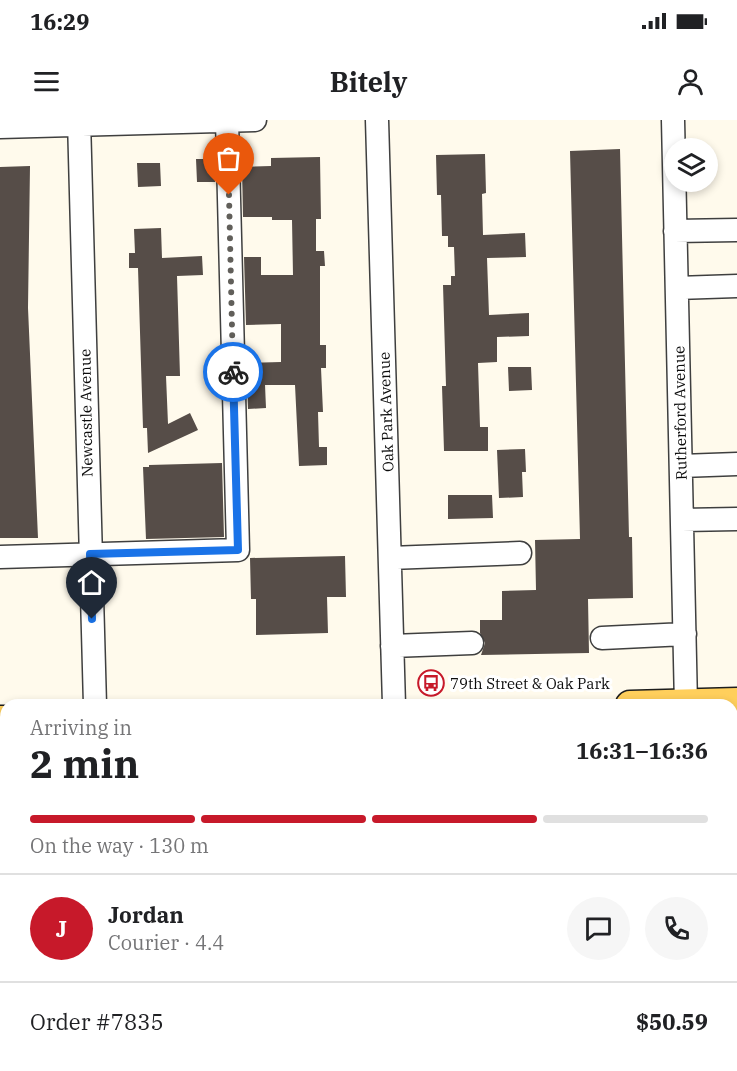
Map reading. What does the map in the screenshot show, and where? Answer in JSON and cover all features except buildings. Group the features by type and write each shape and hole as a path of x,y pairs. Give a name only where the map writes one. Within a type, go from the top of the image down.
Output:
{"street":[{"path":"0,557 238,550 227,120"},
{"path":"0,127 79,122 255,120"},
{"name":"Oak Park Avenue","path":"377,120 394,699"},
{"name":"Rutherford Avenue","path":"673,120 686,699"},
{"name":"Newcastle Avenue","path":"79,122 95,699"},
{"path":"675,231 737,230"},
{"path":"677,288 737,286"},
{"path":"681,466 737,464"},
{"path":"682,520 737,519"},
{"path":"390,558 520,553"},
{"path":"602,638 685,634"},
{"path":"392,645 472,643"}],"way so far":[{"path":"229,195 233,372"}],"place":[{"name":"79th Street & Oak Park","path":"431,683"}],"route":[{"path":"92,619 90,554 238,550 233,372"}]}
